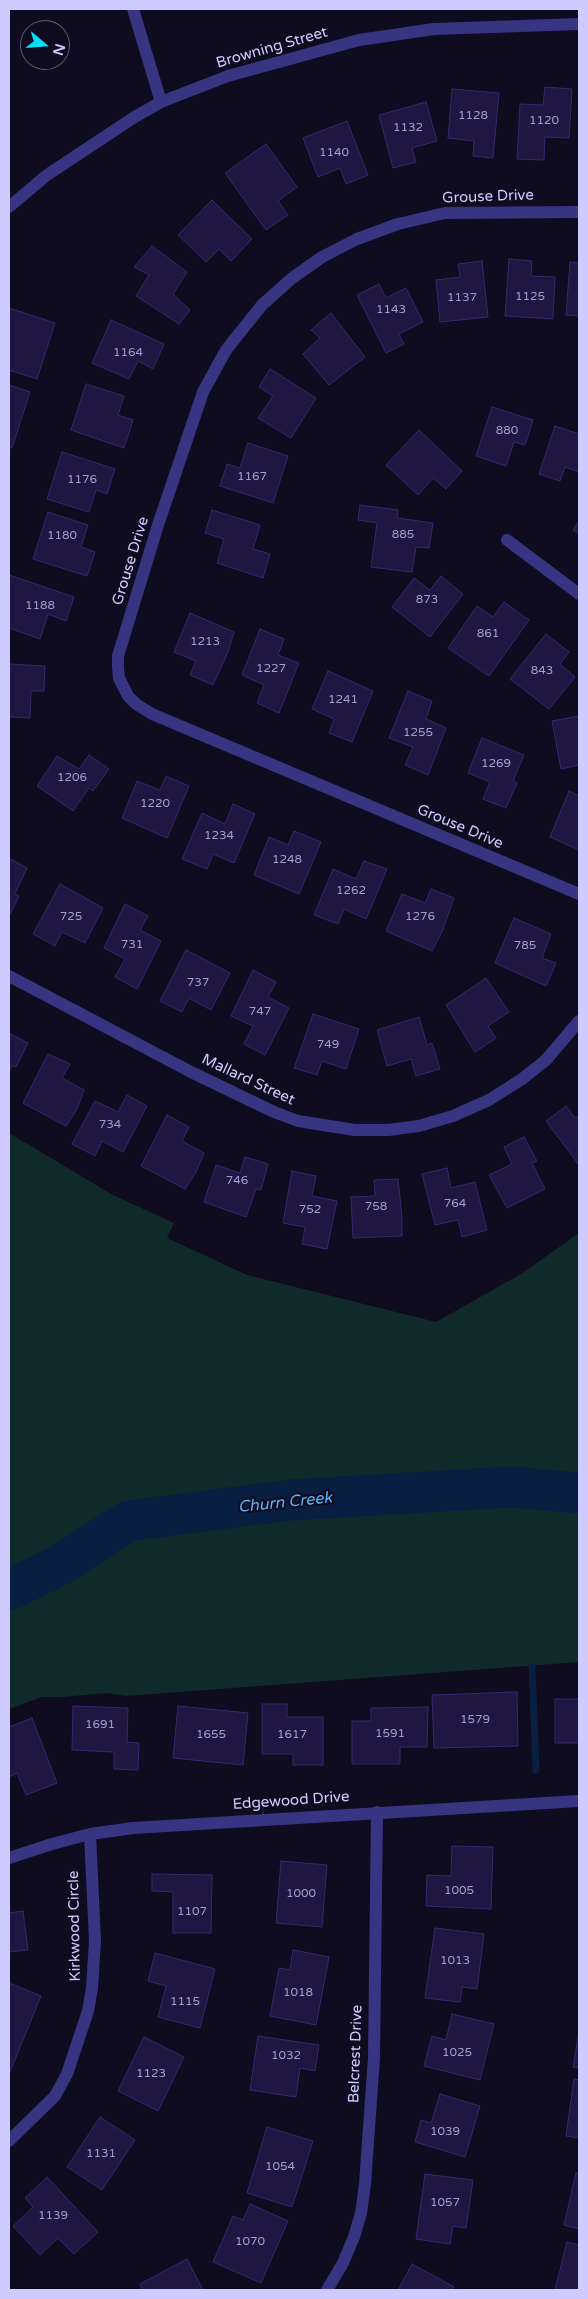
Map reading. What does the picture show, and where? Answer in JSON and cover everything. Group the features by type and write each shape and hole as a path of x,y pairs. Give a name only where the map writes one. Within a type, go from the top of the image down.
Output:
{"street":[{"path":"134,9 161,102"},
{"name":"Browning Street","path":"9,207 46,175 94,142 161,102 228,76 359,40 434,29 579,24"},
{"name":"Grouse Drive","path":"579,212 445,213 398,224 358,239 322,257 291,278 262,305 226,350 203,392 158,525 118,656 118,668 119,678 128,696 136,704 152,714 579,894"},
{"path":"507,540 579,594"},
{"name":"Mallard Street","path":"9,976 191,1072 274,1112 298,1120 355,1130 388,1130 419,1126 453,1116 489,1100 522,1080 546,1060 579,1021"},
{"name":"Edgewood Drive","path":"9,1858 90,1834 133,1828 579,1801"},
{"name":"Belcrest Drive","path":"328,2290 343,2263 354,2237 361,2213 365,2184 374,2058 377,1812"},
{"name":"Kirkwood Circle","path":"9,2141 55,2096 67,2074 88,2011 92,1988 95,1941 90,1834"}],"green space":[{"path":"9,1133 113,1195 174,1223 167,1238 247,1275 436,1322 521,1274 579,1233 579,1662 126,1696 107,1693 42,1697 9,1709"}],"building":[{"path":"545,87 572,89 569,138 545,137 544,160 517,159 520,104 543,105"},
{"path":"452,89 499,93 493,158 473,156 474,141 448,138"},
{"path":"426,102 437,141 412,148 416,162 393,168 379,115"},
{"path":"347,121 368,175 346,184 340,168 318,177 303,138"},
{"path":"266,144 297,187 278,201 288,215 266,230 225,173"},
{"path":"212,200 252,239 231,261 219,249 206,262 178,235"},
{"path":"152,246 187,272 173,294 190,310 179,324 136,296 149,275 134,267"},
{"path":"509,259 532,261 531,276 555,277 553,319 505,316"},
{"path":"482,261 488,317 440,322 436,280 460,277 458,264"},
{"path":"570,262 579,263 579,316 566,315"},
{"path":"379,284 386,298 406,288 423,322 399,334 404,344 386,353 357,295"},
{"path":"9,308 55,323 37,379 9,370"},
{"path":"331,313 365,357 329,385 303,354 320,338 311,330"},
{"path":"111,320 164,344 153,369 138,361 129,379 92,363"},
{"path":"270,369 316,398 291,438 258,418 273,396 259,387"},
{"path":"86,384 124,396 118,415 133,420 124,448 71,430"},
{"path":"9,385 30,392 12,448 9,447"},
{"path":"492,407 533,420 525,445 514,442 506,466 476,456"},
{"path":"555,426 579,434 579,472 565,467 560,481 539,474"},
{"path":"419,430 462,471 446,489 433,478 418,495 386,465"},
{"path":"248,443 288,456 273,503 220,486 227,464 240,468"},
{"path":"62,452 115,469 107,494 96,490 89,512 47,499"},
{"path":"360,505 398,510 397,518 433,523 429,548 416,547 412,572 371,567 377,523 358,520"},
{"path":"212,510 260,525 253,549 270,554 263,578 217,563 224,539 205,533"},
{"path":"48,512 88,525 81,547 95,552 87,576 33,559"},
{"path":"579,521 579,534 573,530"},
{"path":"9,575 74,597 66,621 48,614 40,639 9,628"},
{"path":"441,576 463,594 430,637 392,607 414,578 430,590"},
{"path":"504,602 529,620 489,676 448,648 477,606 493,617"},
{"path":"190,613 234,632 228,652 213,685 190,675 196,661 174,652"},
{"path":"260,629 284,639 278,655 299,663 279,713 257,703 264,685 242,675"},
{"path":"546,634 569,652 560,664 575,677 549,709 510,679"},
{"path":"9,664 45,666 44,691 31,691 30,718 9,717"},
{"path":"328,671 373,691 352,742 329,733 334,719 312,709"},
{"path":"408,691 432,701 426,719 446,728 428,775 405,765 413,747 389,738"},
{"path":"579,716 579,765 561,769 552,721"},
{"path":"482,738 524,755 513,781 517,783 506,808 483,799 490,782 468,773"},
{"path":"89,755 109,769 93,791 89,788 73,811 37,786 57,756 79,769"},
{"path":"166,776 189,786 167,838 122,818 137,781 160,790"},
{"path":"569,791 579,796 579,850 550,837"},
{"path":"233,804 255,814 234,863 213,854 207,869 182,859 202,813 225,824"},
{"path":"294,831 321,842 299,894 254,875 269,837 288,845"},
{"path":"9,858 27,868 15,894 19,896 9,916"},
{"path":"364,861 387,869 366,919 344,909 338,924 314,915 333,869 356,879"},
{"path":"60,884 103,908 85,943 62,932 55,946 33,934"},
{"path":"431,889 454,898 442,932 432,951 386,931 402,894 425,903"},
{"path":"125,904 148,916 140,930 161,941 137,989 115,977 125,959 104,948"},
{"path":"514,918 551,934 542,958 556,963 546,986 495,963"},
{"path":"186,950 230,973 211,1010 189,998 182,1012 160,1001"},
{"path":"253,970 276,982 268,997 289,1008 265,1055 244,1044 253,1026 231,1016"},
{"path":"486,978 509,1012 488,1026 496,1038 475,1052 446,1005"},
{"path":"313,1014 359,1029 346,1069 322,1061 317,1075 294,1068"},
{"path":"419,1017 427,1045 432,1043 440,1069 416,1076 411,1059 387,1066 377,1030"},
{"path":"9,1033 28,1043 16,1067 12,1065 9,1071"},
{"path":"48,1054 70,1064 62,1078 84,1090 77,1109 66,1126 23,1103"},
{"path":"127,1095 147,1106 123,1152 102,1141 95,1156 72,1144 95,1101 118,1112"},
{"path":"566,1106 575,1118 579,1116 579,1165 546,1121"},
{"path":"167,1115 189,1127 182,1141 204,1153 196,1172 185,1189 141,1166"},
{"path":"524,1137 537,1161 532,1163 545,1189 507,1208 489,1175 512,1164 504,1147"},
{"path":"245,1157 268,1164 261,1190 256,1189 246,1217 204,1202 216,1165 240,1173"},
{"path":"447,1168 451,1188 475,1182 487,1230 462,1237 458,1220 435,1225 422,1174"},
{"path":"292,1171 316,1176 312,1196 337,1201 327,1249 302,1244 305,1227 283,1223"},
{"path":"398,1179 402,1236 353,1238 351,1197 375,1196 374,1180"},
{"path":"517,1692 518,1746 434,1748 432,1695"},
{"path":"555,1699 579,1699 579,1743 555,1743"},
{"path":"262,1704 287,1704 287,1717 323,1717 323,1765 293,1765 293,1754 262,1754"},
{"path":"73,1706 128,1708 127,1742 139,1743 138,1770 114,1769 114,1752 72,1750"},
{"path":"178,1706 248,1713 243,1765 173,1758"},
{"path":"428,1707 427,1747 400,1747 400,1764 352,1764 352,1721 371,1721 371,1708"},
{"path":"32,1718 57,1783 26,1795 17,1773 9,1777 9,1727"},
{"path":"452,1846 493,1847 491,1909 426,1906 427,1875 451,1876"},
{"path":"281,1861 327,1865 322,1927 276,1923"},
{"path":"152,1874 212,1875 211,1933 173,1933 173,1892 152,1891"},
{"path":"23,1911 28,1950 9,1952 9,1913"},
{"path":"435,1928 484,1934 477,1989 462,1987 460,2002 425,1998"},
{"path":"293,1950 329,1957 316,2025 270,2016 279,1968 290,1970"},
{"path":"155,1953 215,1969 200,2028 158,2017 166,1986 148,1981"},
{"path":"9,1983 41,1996 10,2072 9,2071"},
{"path":"452,2014 494,2024 480,2080 424,2066 432,2036 446,2040"},
{"path":"579,2032 579,2068 573,2067"},
{"path":"258,2036 319,2045 315,2071 300,2068 296,2097 250,2090"},
{"path":"144,2037 184,2057 158,2111 118,2091"},
{"path":"574,2079 579,2080 579,2138 566,2136"},
{"path":"440,2094 480,2106 465,2157 415,2142 421,2120 431,2123"},
{"path":"100,2117 135,2140 102,2190 67,2167"},
{"path":"267,2127 313,2141 292,2207 247,2193"},
{"path":"576,2173 579,2174 579,2229 564,2225"},
{"path":"425,2174 473,2180 466,2228 453,2226 450,2244 416,2239"},
{"path":"47,2177 98,2232 74,2254 58,2238 40,2255 13,2226 33,2207 25,2198"},
{"path":"250,2204 288,2221 261,2283 213,2262 233,2216 243,2220"},
{"path":"567,2242 579,2245 579,2290 555,2290"},
{"path":"187,2259 203,2290 143,2290 140,2284"},
{"path":"412,2264 454,2287 452,2290 398,2290"}],"waterway":[{"name":"Churn Creek","path":"9,1590 60,1565 128,1521 290,1500 512,1487 579,1493"},
{"path":"532,1667 536,1770"}]}
